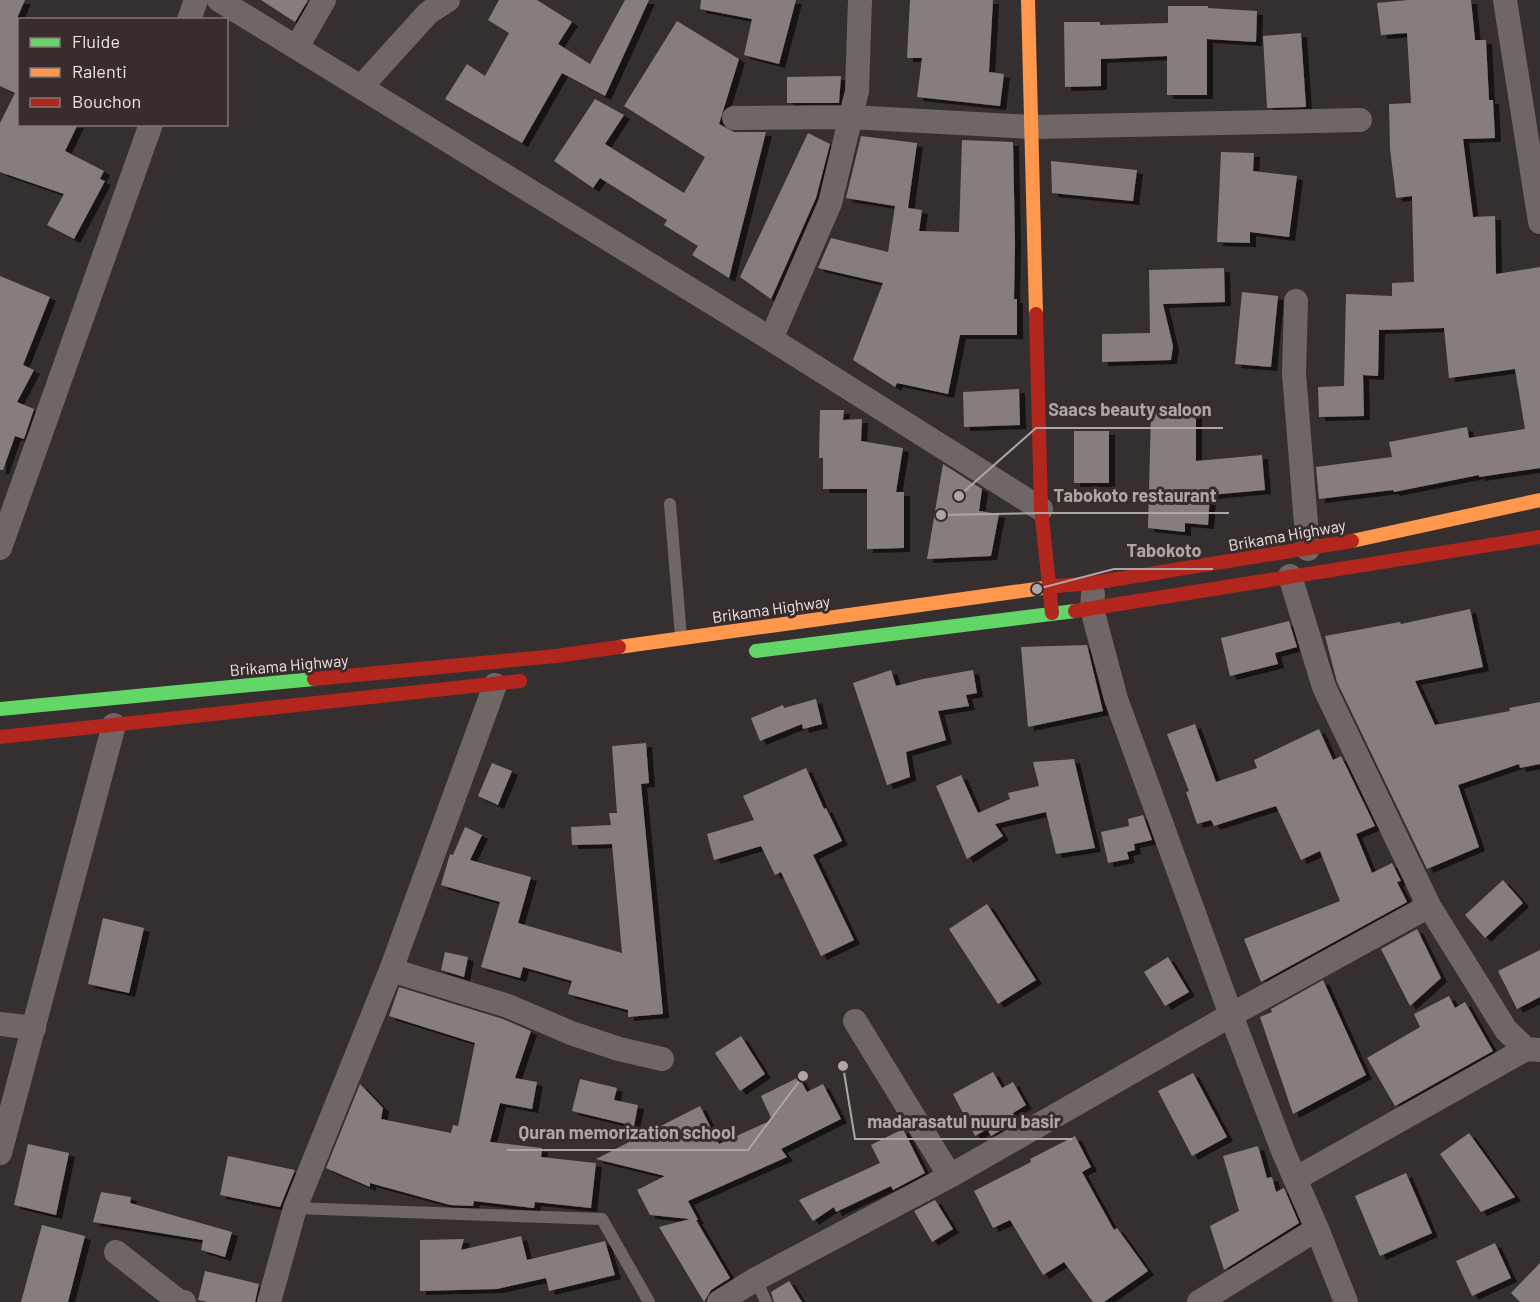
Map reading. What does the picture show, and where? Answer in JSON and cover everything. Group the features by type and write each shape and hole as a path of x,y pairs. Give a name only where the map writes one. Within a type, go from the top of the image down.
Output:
{"main road":[{"path":"1028,0 1041,509 1052,613"},
{"name":"Brikama Highway","path":"0,709 556,656 1050,587 1093,583 1308,549 1540,500"},
{"path":"744,652 1092,609 1540,537"},
{"path":"0,737 531,680"}],"street":[{"path":"190,18 196,0"},
{"path":"219,0 771,339 1041,509"},
{"path":"297,47 324,0"},
{"path":"361,87 428,13 448,0"},
{"path":"771,339 830,203 857,91 860,0"},
{"path":"1505,0 1540,222"},
{"path":"734,118 851,117 1032,127 1360,120"},
{"path":"0,548 150,126"},
{"path":"1296,301 1294,373 1308,549"},
{"path":"1290,576 1324,687 1430,906 1506,1030 1533,1050 1295,1179"},
{"path":"1093,583 1092,609 1116,699 1231,1015 1346,1302"},
{"path":"269,1302 295,1208 391,970 495,685"},
{"path":"0,1153 114,725"},
{"path":"719,1302 756,1279 950,1176 1231,1015 1430,906"},
{"path":"391,970 508,1006 571,1033 609,1046 662,1059"},
{"path":"855,1021 950,1176"},
{"path":"0,1024 34,1028"},
{"path":"1199,1302 1317,1229"},
{"path":"116,1252 177,1300 184,1302"}],"lane":[{"path":"670,504 681,638"},
{"path":"295,1208 602,1219 649,1302"},
{"path":"756,1279 766,1302"}],"building":[{"path":"0,0 25,0 18,16 18,126 77,126 65,151 104,171 100,179 105,181 74,239 47,225 64,194 0,172 0,123 15,93 0,86"},
{"path":"261,0 308,0 295,22"},
{"path":"499,0 537,0 572,22 558,44 590,64 625,0 649,0 605,96 562,73 522,143 445,99 467,64 485,76 509,33 488,20"},
{"path":"701,0 796,0 779,64 744,55 752,19 700,9"},
{"path":"910,0 993,0 989,72 1004,74 1000,106 917,97 922,58 907,58"},
{"path":"1408,0 1471,0 1475,40 1486,40 1489,100 1493,100 1495,138 1463,139 1473,217 1495,216 1496,274 1540,267 1540,468 1479,477 1479,475 1394,492 1393,490 1319,499 1316,467 1392,457 1389,442 1467,427 1469,438 1525,429 1515,369 1449,378 1444,328 1379,330 1378,376 1363,375 1364,416 1319,417 1318,387 1344,386 1346,294 1392,296 1392,283 1414,282 1412,196 1396,198 1390,148 1389,104 1411,103 1407,33 1381,35 1377,3"},
{"path":"1168,6 1208,6 1208,8 1257,11 1256,42 1207,39 1207,95 1167,95 1167,56 1101,59 1101,86 1065,87 1064,22 1100,22 1100,25 1168,23"},
{"path":"677,21 739,59 719,124 734,132 766,132 729,278 692,255 698,246 664,225 667,220 600,178 593,188 554,161 595,99 624,115 605,144 684,193 705,157 624,106"},
{"path":"1301,33 1306,107 1267,108 1263,36"},
{"path":"841,76 839,103 787,103 787,77"},
{"path":"808,133 830,144 816,198 771,299 740,277"},
{"path":"861,136 917,143 908,208 922,210 919,231 959,232 962,140 1013,142 1014,299 1017,299 1017,335 960,335 948,394 897,383 895,387 853,360 883,283 818,268 831,238 888,252 895,206 846,198"},
{"path":"1221,152 1254,153 1253,171 1297,176 1289,237 1250,232 1250,243 1217,242"},
{"path":"1051,161 1137,170 1133,201 1052,193"},
{"path":"1224,268 1225,302 1163,304 1173,346 1171,360 1102,362 1102,334 1150,333 1149,270"},
{"path":"0,276 50,297 23,365 34,370 17,402 34,409 24,439 15,436 3,470 0,470"},
{"path":"1242,292 1278,296 1271,367 1235,364"},
{"path":"1019,389 1020,425 964,427 963,392"},
{"path":"820,410 844,410 843,420 862,419 861,441 903,448 896,492 904,492 904,548 867,549 867,489 823,489 823,458 819,458"},
{"path":"1151,412 1196,413 1196,461 1262,455 1265,490 1210,495 1208,525 1185,523 1185,532 1148,528"},
{"path":"1074,431 1109,431 1109,483 1074,483"},
{"path":"943,464 982,489 979,511 999,514 991,556 927,559"},
{"path":"1470,609 1483,667 1415,681 1435,725 1510,711 1509,708 1540,702 1540,764 1520,768 1519,764 1458,785 1479,847 1427,869 1337,682 1325,636 1400,622 1401,624"},
{"path":"1289,621 1297,647 1275,653 1278,664 1230,676 1221,638"},
{"path":"1087,645 1103,711 1028,727 1021,647"},
{"path":"891,670 896,686 973,670 977,693 966,695 969,706 938,711 946,740 906,752 910,777 887,785 853,683"},
{"path":"816,699 822,724 803,729 802,724 760,741 751,718 783,705 784,708"},
{"path":"1195,724 1216,782 1257,768 1254,760 1319,729 1333,760 1341,756 1375,826 1356,834 1372,873 1392,863 1401,881 1397,882 1407,902 1261,982 1244,939 1340,901 1320,851 1301,860 1276,806 1214,826 1211,820 1197,824 1186,792 1189,791 1167,734"},
{"path":"646,743 649,783 641,784 663,1014 628,1017 628,1010 568,994 572,981 523,967 520,978 481,967 500,902 441,885 450,854 453,855 465,827 482,835 470,860 531,877 518,923 622,953 612,844 572,845 571,827 611,825 609,813 617,813 612,746"},
{"path":"1074,759 1095,848 1056,854 1046,812 995,824 1003,836 967,859 936,786 961,775 978,813 1010,799 1008,793 1039,786 1033,762"},
{"path":"492,763 512,771 498,805 478,796"},
{"path":"806,768 824,809 826,808 842,841 813,855 854,940 821,956 781,872 775,875 761,846 714,860 707,834 754,820 743,796"},
{"path":"1143,815 1152,840 1134,844 1135,850 1127,852 1129,859 1108,863 1101,832 1129,826 1128,819"},
{"path":"1503,880 1523,903 1485,938 1465,915"},
{"path":"987,904 1036,980 998,1004 949,929"},
{"path":"103,918 144,928 129,993 88,984"},
{"path":"1417,929 1441,978 1410,1006 1381,949"},
{"path":"1540,950 1540,997 1517,1009 1498,971"},
{"path":"445,952 468,957 464,977 441,970"},
{"path":"1168,957 1189,992 1165,1006 1144,972"},
{"path":"1323,980 1366,1075 1293,1114 1260,1017"},
{"path":"399,987 503,1019 531,1031 515,1078 537,1082 532,1109 500,1103 490,1142 542,1148 541,1157 596,1163 591,1208 535,1202 534,1208 474,1201 473,1206 450,1205 370,1183 370,1187 326,1168 360,1084 383,1108 381,1119 451,1133 453,1125 458,1126 475,1043 389,1016"},
{"path":"1449,996 1455,1008 1465,1002 1493,1051 1395,1106 1367,1058 1420,1027 1414,1014"},
{"path":"741,1036 765,1074 740,1091 715,1053"},
{"path":"993,1072 1002,1088 1013,1082 1026,1105 1013,1113 1017,1121 991,1136 987,1129 975,1136 953,1094"},
{"path":"1193,1073 1227,1137 1192,1156 1158,1091"},
{"path":"799,1077 807,1092 823,1084 841,1119 781,1149 787,1157 688,1201 698,1220 696,1220 730,1278 711,1290 704,1302 659,1227 690,1219 650,1215 637,1190 665,1176 596,1159 700,1106 719,1144 772,1120 761,1096"},
{"path":"580,1079 617,1088 614,1100 638,1105 634,1126 572,1111"},
{"path":"903,1129 925,1173 893,1190 891,1186 836,1212 834,1207 813,1221 799,1200 880,1163 871,1145"},
{"path":"1469,1133 1515,1197 1481,1212 1440,1154"},
{"path":"1075,1136 1091,1167 1082,1172 1114,1230 1117,1228 1148,1271 1104,1302 1093,1302 1064,1262 1043,1275 1010,1220 993,1228 974,1191"},
{"path":"28,1144 69,1153 56,1215 14,1205"},
{"path":"1258,1146 1267,1178 1272,1177 1276,1192 1284,1188 1299,1223 1224,1270 1210,1226 1239,1211 1223,1156"},
{"path":"228,1156 295,1170 280,1207 220,1195"},
{"path":"1406,1173 1432,1233 1380,1256 1355,1196"},
{"path":"101,1192 131,1197 130,1203 232,1232 225,1257 201,1250 203,1240 93,1222"},
{"path":"935,1200 953,1229 932,1242 914,1211"},
{"path":"42,1225 85,1236 68,1302 21,1302"},
{"path":"521,1236 527,1260 605,1241 615,1275 549,1291 546,1278 497,1289 420,1291 420,1240 464,1239 461,1250"},
{"path":"1495,1243 1511,1278 1472,1296 1456,1261"},
{"path":"1540,1263 1540,1302 1520,1302 1511,1293"},
{"path":"205,1271 259,1284 255,1302 198,1300"},
{"path":"789,1281 802,1302 774,1302 771,1292"}],"traffic: fast":[{"path":"756,651 1075,611"},
{"path":"0,709 314,679"}],"traffic: slow":[{"path":"1028,0 1036,314"},
{"path":"1352,541 1540,500"},
{"path":"619,647 1057,586"}],"traffic: jam":[{"path":"1036,314 1041,509 1052,613"},
{"path":"1075,611 1540,537"},
{"path":"1057,586 1093,583 1352,541"},
{"path":"314,679 556,656 619,647"},
{"path":"0,737 520,681"}],"place":[{"name":"Saacs beauty saloon","path":"959,496"},
{"name":"Tabokoto restaurant","path":"941,515"},
{"name":"Tabokoto","path":"1037,589"},
{"name":"madarasatul nuuru basir","path":"843,1066"},
{"name":"Quran memorization school","path":"803,1076"}]}
